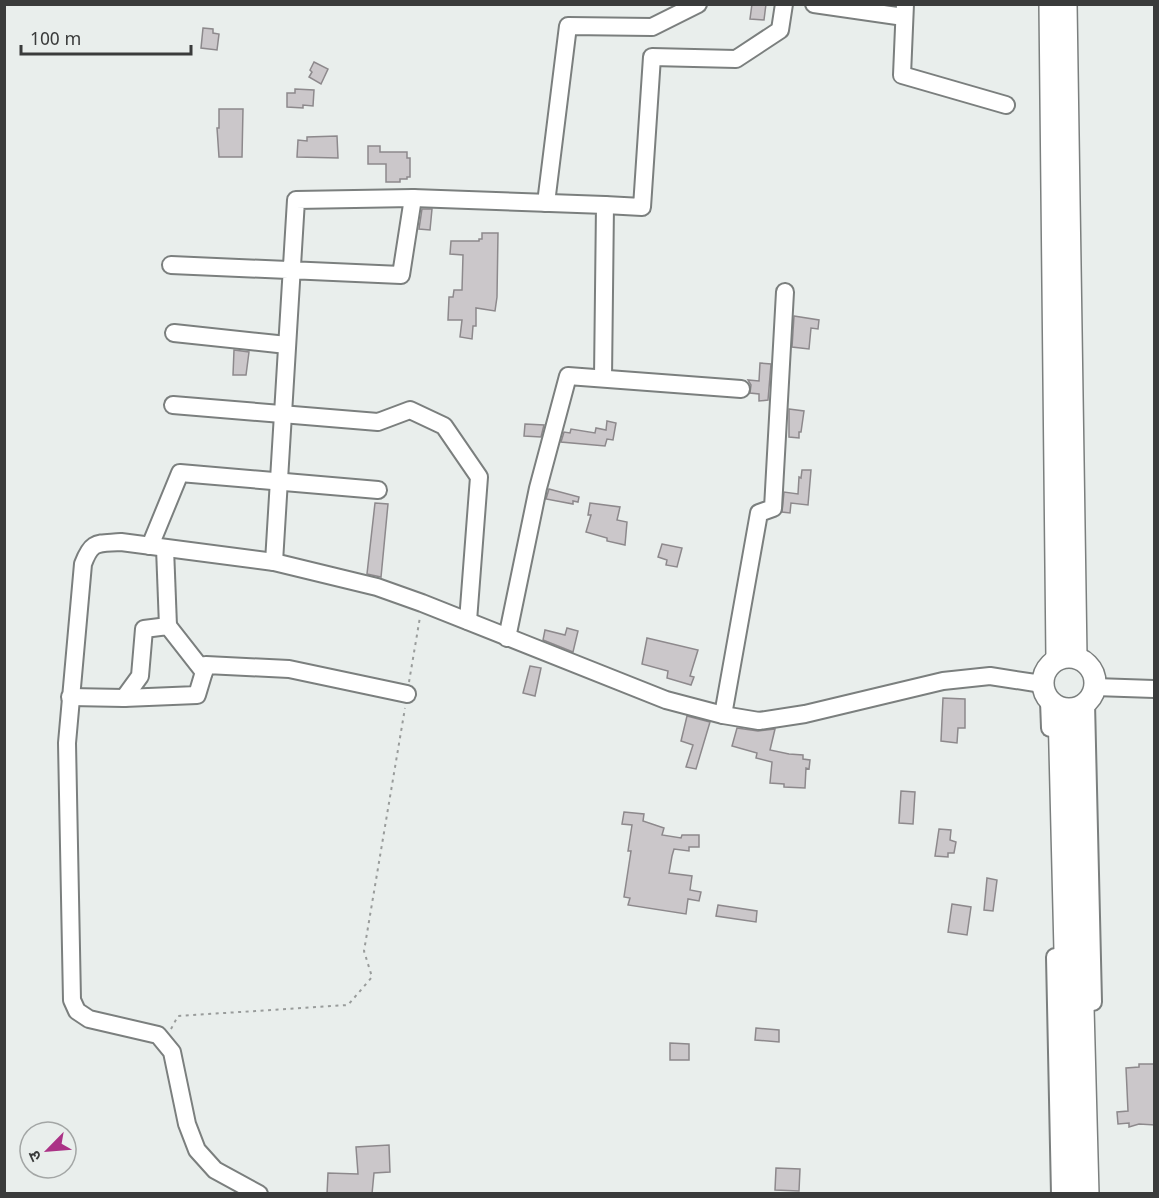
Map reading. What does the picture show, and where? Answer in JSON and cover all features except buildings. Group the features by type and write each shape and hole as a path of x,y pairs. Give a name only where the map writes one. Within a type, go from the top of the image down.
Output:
{"main road":[{"path":"1050,4 1067,660"},
{"path":"1066,4 1067,660"},
{"path":"1071,1194 1068,699 1094,676 1090,668 1067,660 1045,672 1068,699 1088,1194"}],"street":[{"path":"546,203 568,26 652,27 698,4"},
{"path":"274,562 296,200 413,198 642,207 652,57 736,58 780,30 784,4"},
{"path":"814,4 904,11 902,75 1005,105"},
{"path":"1041,4 1067,660"},
{"path":"1067,660 1072,4"},
{"path":"171,265 401,275 413,198"},
{"path":"603,378 605,205"},
{"path":"723,715 759,513 772,508 785,292"},
{"path":"174,333 287,345"},
{"path":"507,638 538,488 568,376 741,389"},
{"path":"173,405 378,422 410,410 444,426 479,477 468,621"},
{"path":"204,672 168,626 158,547 180,473 378,490"},
{"path":"259,1194 215,1170 197,1150 188,1124 172,1052 158,1035 88,1019 76,1011 72,1000 67,743 83,564 88,550 96,544 121,542 274,562 377,587 666,700 723,715 759,721 805,714 943,681 990,676 1068,699 1155,689"},
{"path":"124,698 140,676 144,629 168,626"},
{"path":"70,697 124,698 197,695 206,665 289,669 407,694"},
{"path":"1060,1194 1068,699"},
{"path":"1068,699 1098,1194"}],"path":[{"path":"164,1042 178,1016 348,1005 372,977 364,951 422,603"}]}
